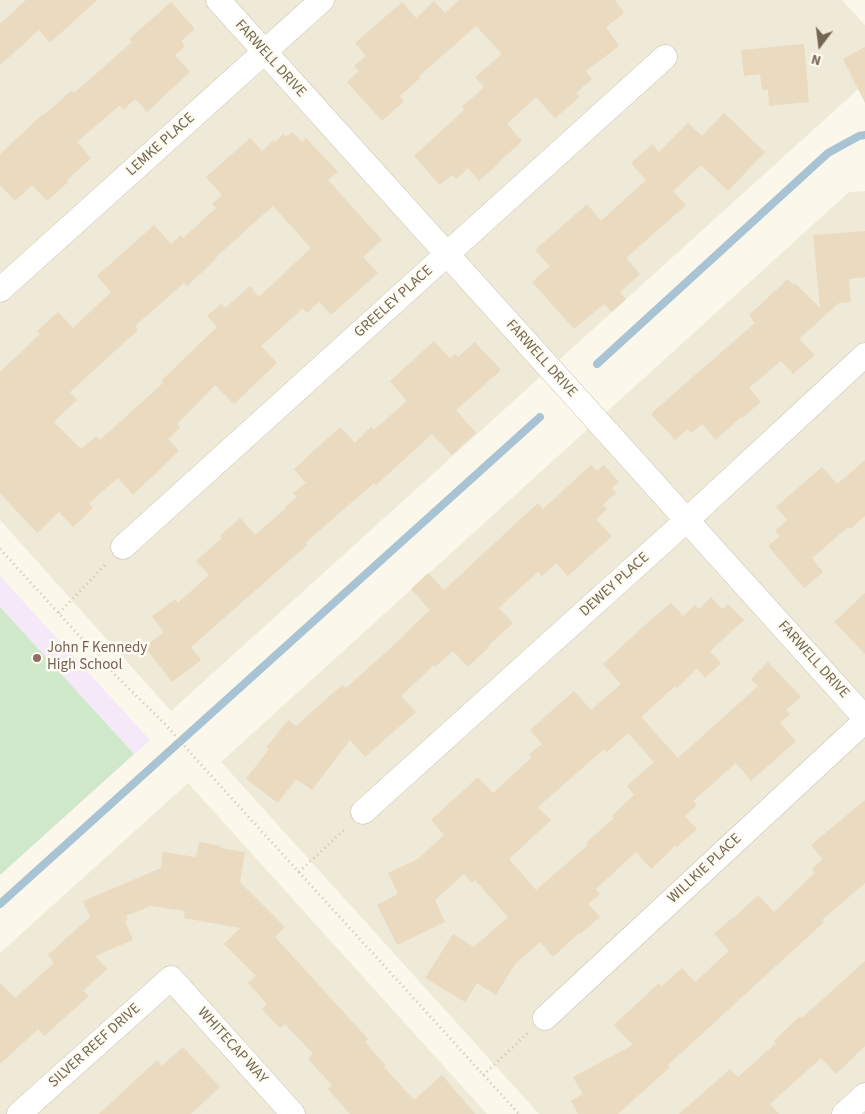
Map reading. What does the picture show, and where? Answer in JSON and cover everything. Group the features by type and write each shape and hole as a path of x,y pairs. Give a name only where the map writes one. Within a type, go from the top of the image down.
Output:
{"street":[{"name":"FARWELL DRIVE","path":"218,0 865,720"},
{"name":"LEMKE PLACE","path":"0,290 322,0"},
{"name":"GREELEY PLACE","path":"124,547 665,57"},
{"name":"DEWEY PLACE","path":"363,812 687,520 865,355"},
{"name":"WILLKIE PLACE","path":"545,1018 865,720"},
{"name":"SILVER REEF DRIVE","path":"19,1114 171,978"},
{"name":"WHITECAP WAY","path":"171,978 293,1114"},
{"path":"844,1114 865,1095"}],"path":[{"path":"59,613 124,547"},
{"path":"0,549 116,675 167,726 519,1114"},
{"path":"299,872 363,812"},
{"path":"483,1075 545,1018"}],"shaded area":[{"path":"0,0 842,0 865,25 865,83 171,711 0,520"},
{"path":"865,191 865,1114 539,1114 221,762 849,192"},
{"name":"John F Kennedy High School","path":"0,576 150,740 0,875"},
{"path":"188,783 487,1114 0,1114 0,953"}],"green space":[{"name":"John F Kennedy High School","path":"0,607 134,754 0,875"}],"building":[{"path":"26,0 97,0 50,43 39,30 0,65 0,24"},
{"path":"459,0 615,0 624,13 606,27 619,46 586,71 592,79 576,93 580,97 555,118 536,97 507,124 522,141 499,163 479,181 468,168 456,179 452,175 440,185 414,156 464,110 462,107 484,87 475,77 502,54 476,26 419,76 420,78 400,96 404,101 382,121 347,82 359,71 354,66 366,56 355,43 402,2 416,18 434,1 445,13"},
{"path":"171,2 195,29 181,41 185,46 175,55 190,72 147,112 135,99 123,110 120,105 77,142 91,158 47,201 32,185 15,201 0,185 0,154 43,114 71,91 74,93 132,42 129,39"},
{"path":"804,44 809,102 769,106 768,90 762,90 760,74 744,76 741,50"},
{"path":"865,47 865,103 843,59"},
{"path":"724,113 765,152 728,191 701,165 673,191 686,205 626,258 640,274 620,292 626,299 612,312 604,304 574,329 532,282 550,266 535,250 587,204 601,221 646,180 631,163 652,144 659,152 688,123 702,136"},
{"path":"292,132 302,142 306,138 338,172 328,180 382,240 363,257 378,273 331,315 319,302 307,313 303,308 261,346 277,363 234,404 215,385 177,424 180,428 168,439 179,451 133,495 118,478 89,503 93,508 73,527 59,512 37,533 0,493 0,372 40,334 37,331 58,312 73,328 111,292 97,276 154,225 171,244 181,235 183,238 216,208 212,204 222,195 206,177 250,138 262,151 273,140 275,142 283,134 286,137","holes":["273,206 311,248 259,297 250,286 225,308 221,304 207,316 217,327 161,381 163,383 100,440 96,436 81,449 54,422 77,400 70,392 138,330 135,326 184,283 187,286"]},
{"path":"865,231 865,277 849,279 851,302 839,303 799,339 815,355 793,374 781,361 749,388 761,402 716,440 702,424 691,433 688,429 675,440 651,414 755,323 749,315 788,279 793,285 795,283 820,308 813,235"},
{"path":"434,341 450,358 455,354 458,357 475,342 501,370 456,410 476,433 452,455 432,434 376,485 374,483 305,543 307,545 191,647 201,660 172,682 145,647 164,632 152,616 175,599 178,603 209,575 196,561 222,538 220,536 240,518 255,535 297,497 293,493 306,483 294,469 340,427 355,443 371,427 374,430 407,401 390,381"},
{"path":"865,460 865,516 850,529 848,527 812,558 823,572 804,588 768,546 780,536 775,531 787,520 776,507 822,467 837,484"},
{"path":"591,465 597,471 604,465 619,482 612,488 616,493 603,505 607,509 596,519 612,536 568,576 556,563 542,576 538,572 509,598 499,608 513,623 468,667 453,651 435,667 434,665 401,696 416,712 365,757 350,740 312,790 296,779 278,803 246,779 269,749 266,748 288,720 296,726 342,685 346,688 430,610 411,589 428,573 444,590 538,503 543,509"},
{"path":"865,593 865,654 834,622"},
{"path":"711,597 722,609 728,604 744,620 710,651 721,663 705,678 697,668 677,688 675,686 641,717 678,758 758,686 751,679 768,662 801,697 786,710 790,714 780,723 796,741 751,781 736,763 693,801 697,805 685,816 697,829 677,847 676,845 651,869 636,852 596,889 600,894 588,904 600,917 553,957 540,942 515,964 496,995 477,983 465,1002 425,978 453,934 474,947 508,917 475,880 472,883 464,874 435,900 445,922 397,945 377,905 398,894 388,873 418,859 444,835 431,820 478,777 493,793 532,757 529,754 542,744 530,730 574,691 591,710 621,684 603,664 645,625 671,603 683,616 695,605 699,609","holes":["628,733 654,762 627,786 634,795 612,816 614,818 586,843 588,845 536,890 509,859 551,820 538,807 604,749 607,752"]},
{"path":"865,800 865,883 822,920 824,922 668,1065 670,1067 618,1114 578,1114 571,1101 583,1094 573,1077 633,1045 614,1025 659,983 662,986 682,968 695,982 729,951 714,934 758,895 774,912 815,873 812,869 823,859 811,845"},
{"path":"199,842 245,852 240,882 285,927 275,937 368,1039 365,1042 386,1066 384,1067 414,1100 442,1075 475,1114 350,1114 328,1089 332,1085 308,1059 313,1054 285,1024 280,1028 262,1009 267,1004 248,983 256,976 224,944 240,928 184,918 185,911 151,906 126,916 128,920 125,921 133,940 95,956 107,969 83,991 89,996 44,1036 38,1029 0,1064 0,983 15,998 54,963 48,955 90,917 83,901 161,868 163,852 196,857"},
{"path":"865,961 865,1046 836,1074 821,1058 770,1104 779,1114 679,1114 730,1069 738,1077 776,1043 774,1041 800,1016 802,1018"},
{"path":"183,1047 220,1087 191,1114 99,1114 157,1060 162,1066"}],"waterway":[{"path":"597,364 828,153 859,136 865,135"},
{"path":"0,904 540,417"}],"place":[{"name":"John F Kennedy High School","path":"37,658"}]}
